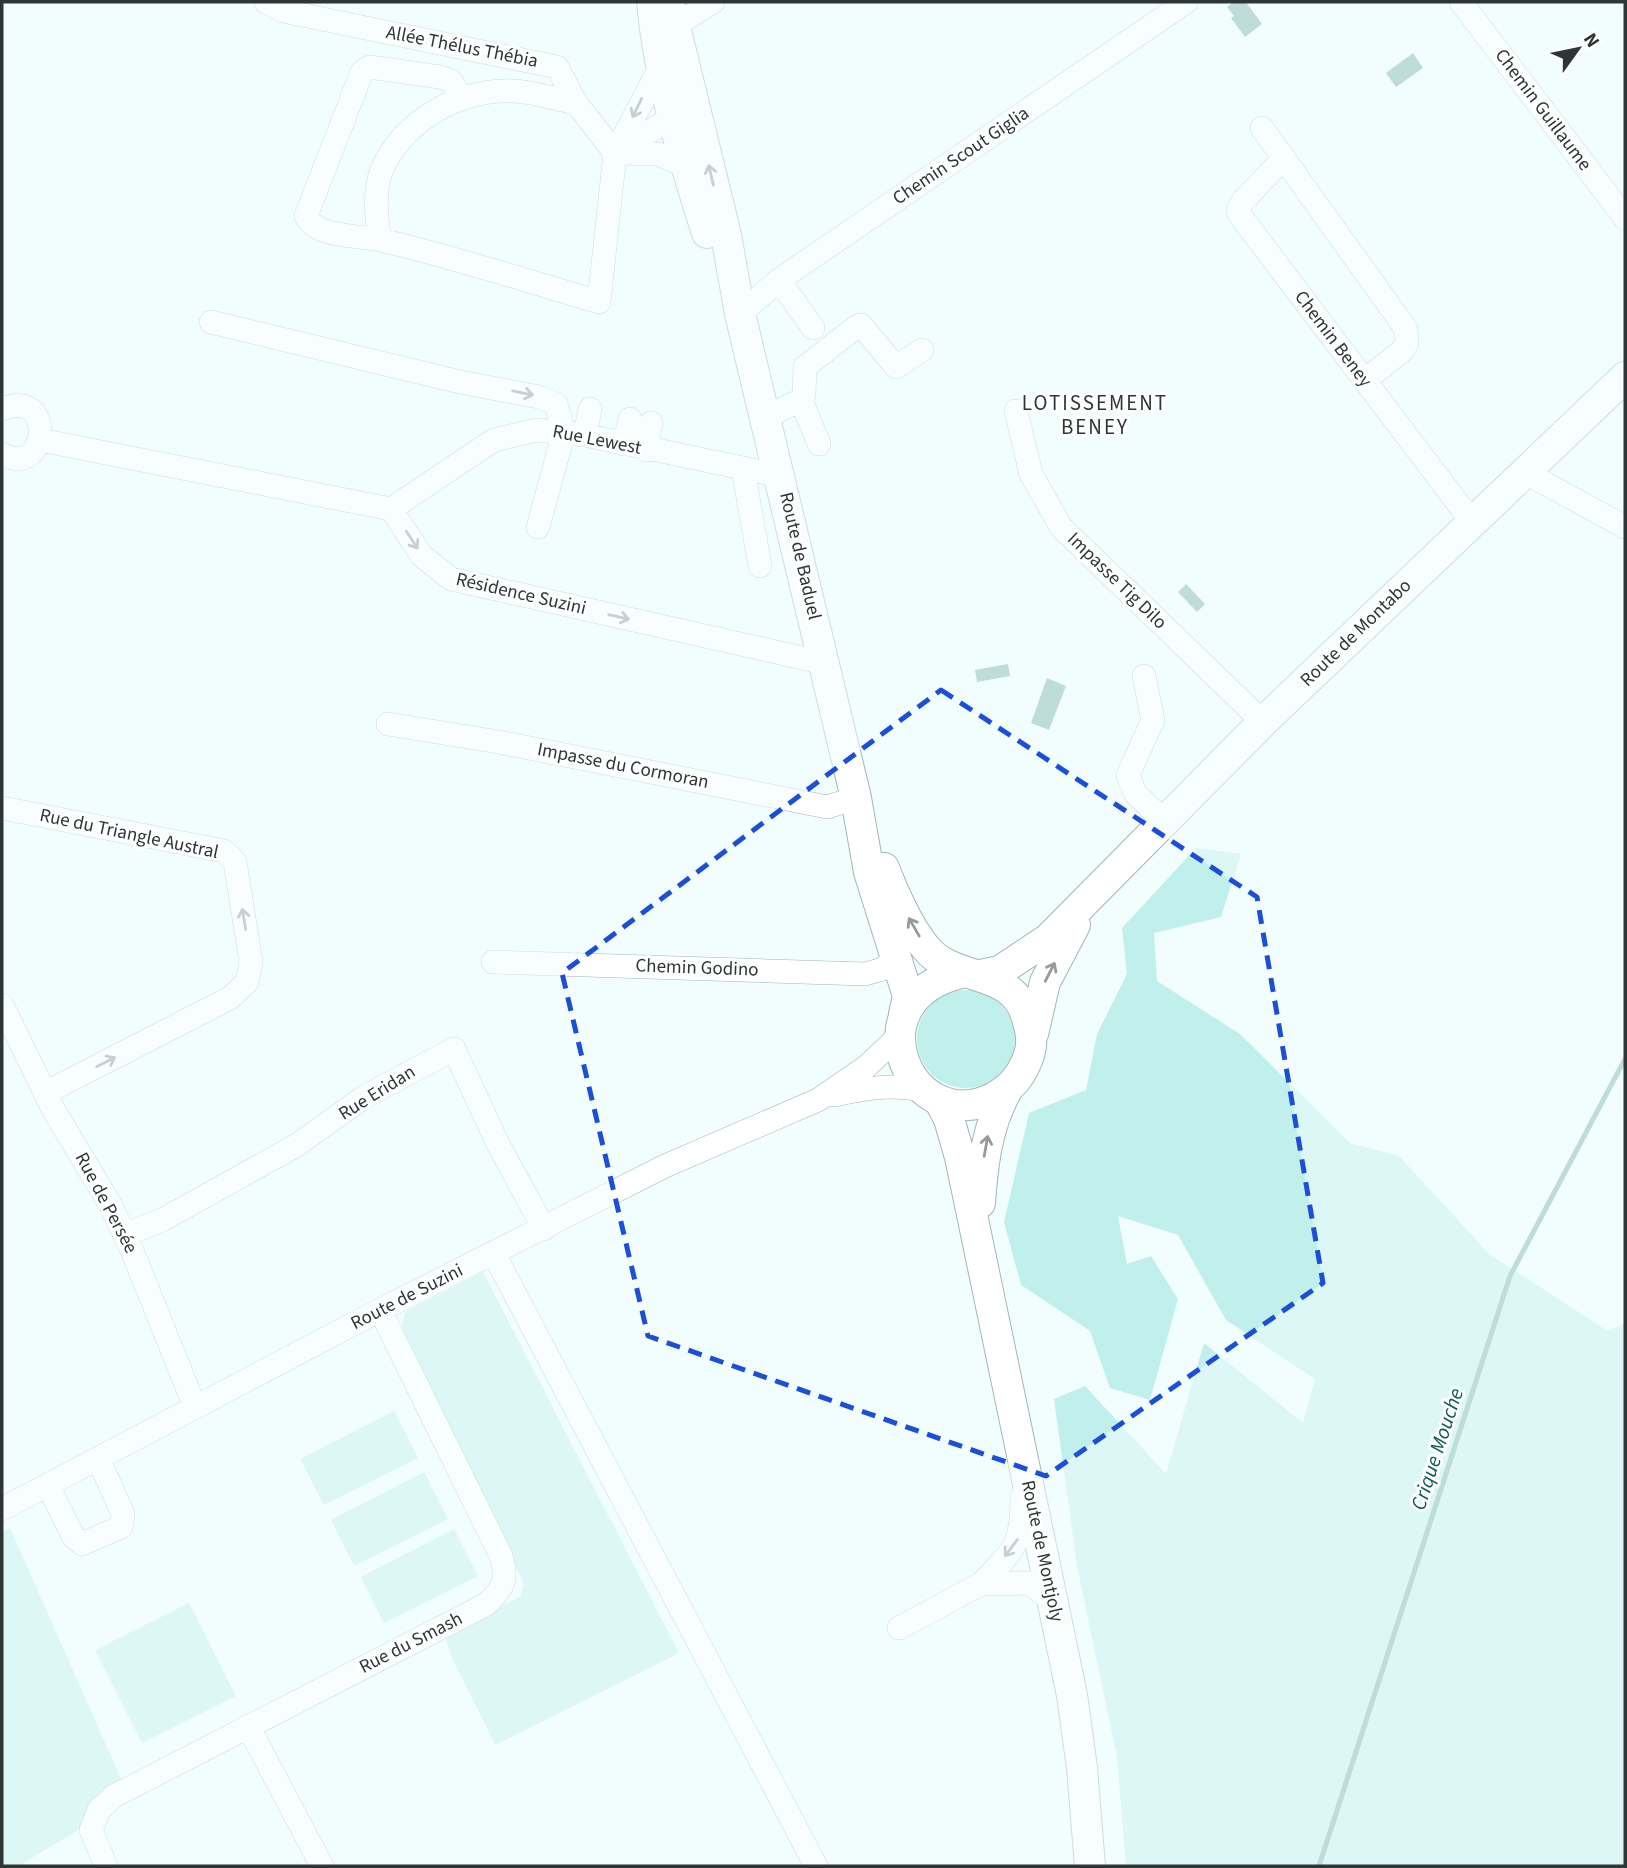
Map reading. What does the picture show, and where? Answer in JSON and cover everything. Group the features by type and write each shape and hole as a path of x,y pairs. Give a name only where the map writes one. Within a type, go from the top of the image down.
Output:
{"main road":[{"name":"Route de Baduel","path":"652,2 662,64 685,110 726,235 740,314 825,663 856,798 869,872 908,996 902,1025"},
{"name":"Route de Baduel","path":"673,13 685,110 686,166 714,257 740,314"},
{"name":"Route de Montabo","path":"971,974 1000,971 1031,953 1263,722 1625,377"},
{"name":"Route de Baduel","path":"856,798 889,881 926,949 971,974"},
{"name":"Route de Montabo","path":"1032,1037 1045,982 1093,894"},
{"path":"971,974 996,980 1014,994 1026,1011 1032,1037 1021,1075 1007,1090 987,1101 965,1106 931,1095 912,1078 903,1060 902,1025 921,990 940,978 971,974"},
{"name":"Route de Montjoly","path":"978,1238 983,1165 989,1133 994,1114 1007,1090"},
{"name":"Route de Montjoly","path":"931,1095 954,1135 1053,1601 1077,1731 1090,1866"}],"street":[{"name":"Allée Thélus Thébia","path":"266,2 283,11 557,66 576,103 615,153"},
{"path":"673,13 713,2"},
{"name":"Chemin Scout Giglia","path":"740,314 779,280 1186,2"},
{"name":"Chemin Guillaume","path":"1461,2 1625,218"},
{"path":"461,97 451,81 440,78 370,67 362,72 306,216 318,229 380,239 599,302 615,153 662,64"},
{"path":"380,239 376,211 383,166 416,124 461,97 504,90 576,103"},
{"path":"615,153 685,110"},
{"path":"1262,128 1406,329 1403,350 1364,381"},
{"path":"615,153 649,152 674,159 686,166"},
{"name":"Chemin Beney","path":"1284,158 1242,202 1238,211 1472,522"},
{"path":"779,280 813,328"},
{"path":"211,322 460,382 539,397 556,404 575,434"},
{"path":"766,417 801,400 806,367 856,327 861,325 896,367 922,350"},
{"path":"801,400 819,444"},
{"path":"2,408 12,405 32,411 38,419 40,440 27,455 17,458 2,454"},
{"path":"538,527 575,434 590,409"},
{"name":"Impasse Tig Dilo","path":"1016,411 1031,474 1061,527 1263,722"},
{"path":"635,447 640,421"},
{"name":"Rue Lewest","path":"391,509 501,437 536,430 575,434 781,476"},
{"path":"40,440 391,509"},
{"path":"743,468 760,566"},
{"path":"1526,473 1625,527"},
{"name":"Résidence Suzini","path":"391,509 422,556 451,579 825,663"},
{"path":"1144,676 1153,720 1128,775 1135,793 1164,821"},
{"name":"Impasse du Cormoran","path":"388,724 499,742 827,807 856,798"},
{"name":"Rue du Triangle Austral","path":"2,808 224,851 235,862 247,936 250,974 240,992 45,1093"},
{"name":"Chemin Godino","path":"493,962 865,974 883,969 897,957"},
{"name":"Rue de Persée","path":"2,1005 45,1093 125,1235 195,1407"},
{"name":"Route de Suzini","path":"2,1509 380,1310 664,1166 818,1100 852,1078 902,1025"},
{"name":"Rue Eridan","path":"125,1235 164,1219 297,1145 364,1097 454,1049 497,1142 544,1229"},
{"name":"Route de Suzini","path":"818,1100 878,1086 897,1085 931,1095"},
{"path":"494,1254 816,1866"},
{"name":"Rue du Smash","path":"106,1866 91,1830 99,1810 107,1802 248,1726 485,1605 503,1588 506,1578 501,1556 380,1310"},
{"path":"48,1485 73,1536 82,1544 121,1527 123,1514 98,1458"},
{"path":"899,1628 981,1584 1016,1544 1022,1533 1022,1459"},
{"path":"981,1584 1029,1583 1053,1601"},
{"path":"248,1726 322,1866"}],"highlighted area":[{"path":"941,690 1257,897 1323,1283 1046,1476 648,1336 562,973"}],"shaded area":[{"path":"1234,2 1246,2 1262,24 1245,37 1231,18 1234,16 1227,7"},
{"path":"1413,53 1423,68 1396,87 1386,73"},
{"path":"1186,584 1205,604 1197,612 1178,592"},
{"path":"1008,664 1010,676 977,682 975,670"},
{"path":"1047,678 1066,686 1049,730 1031,723"},
{"path":"1196,848 1241,854 1221,917 1154,933 1157,981 1240,1034 1350,1143 1399,1156 1489,1254 1608,1331 1625,1323 1625,1866 1126,1866 1117,1757 1077,1566 1054,1399 1085,1386 1166,1474 1204,1343 1303,1423 1315,1379 1226,1320 1178,1235 1118,1216 1127,1264 1151,1256 1178,1299 1150,1400 1110,1388 1090,1331 1021,1285 1004,1222 1029,1113 1086,1090 1097,1034 1127,974 1122,928"},
{"path":"966,990 985,993 1001,1004 1012,1020 1015,1039 1012,1058 1001,1074 985,1085 966,1088 947,1085 931,1074 920,1058 917,1039 920,1020 931,1004 947,993"},
{"path":"483,1272 679,1653 495,1745 451,1655 445,1636 521,1596 524,1584 416,1370 402,1325 405,1312"},
{"path":"394,1411 418,1458 324,1505 300,1459"},
{"path":"424,1472 448,1519 354,1566 331,1520"},
{"path":"10,1528 122,1781 83,1827 19,1866 2,1866 2,1532"},
{"path":"454,1529 478,1576 384,1623 361,1577"},
{"path":"189,1603 236,1696 142,1743 95,1650"}],"waterway":[{"name":"Crique Mouche","path":"1319,1866 1510,1276 1625,1059"}],"district":[{"name":"LOTISSEMENT BENEY","path":"1095,415"}]}
